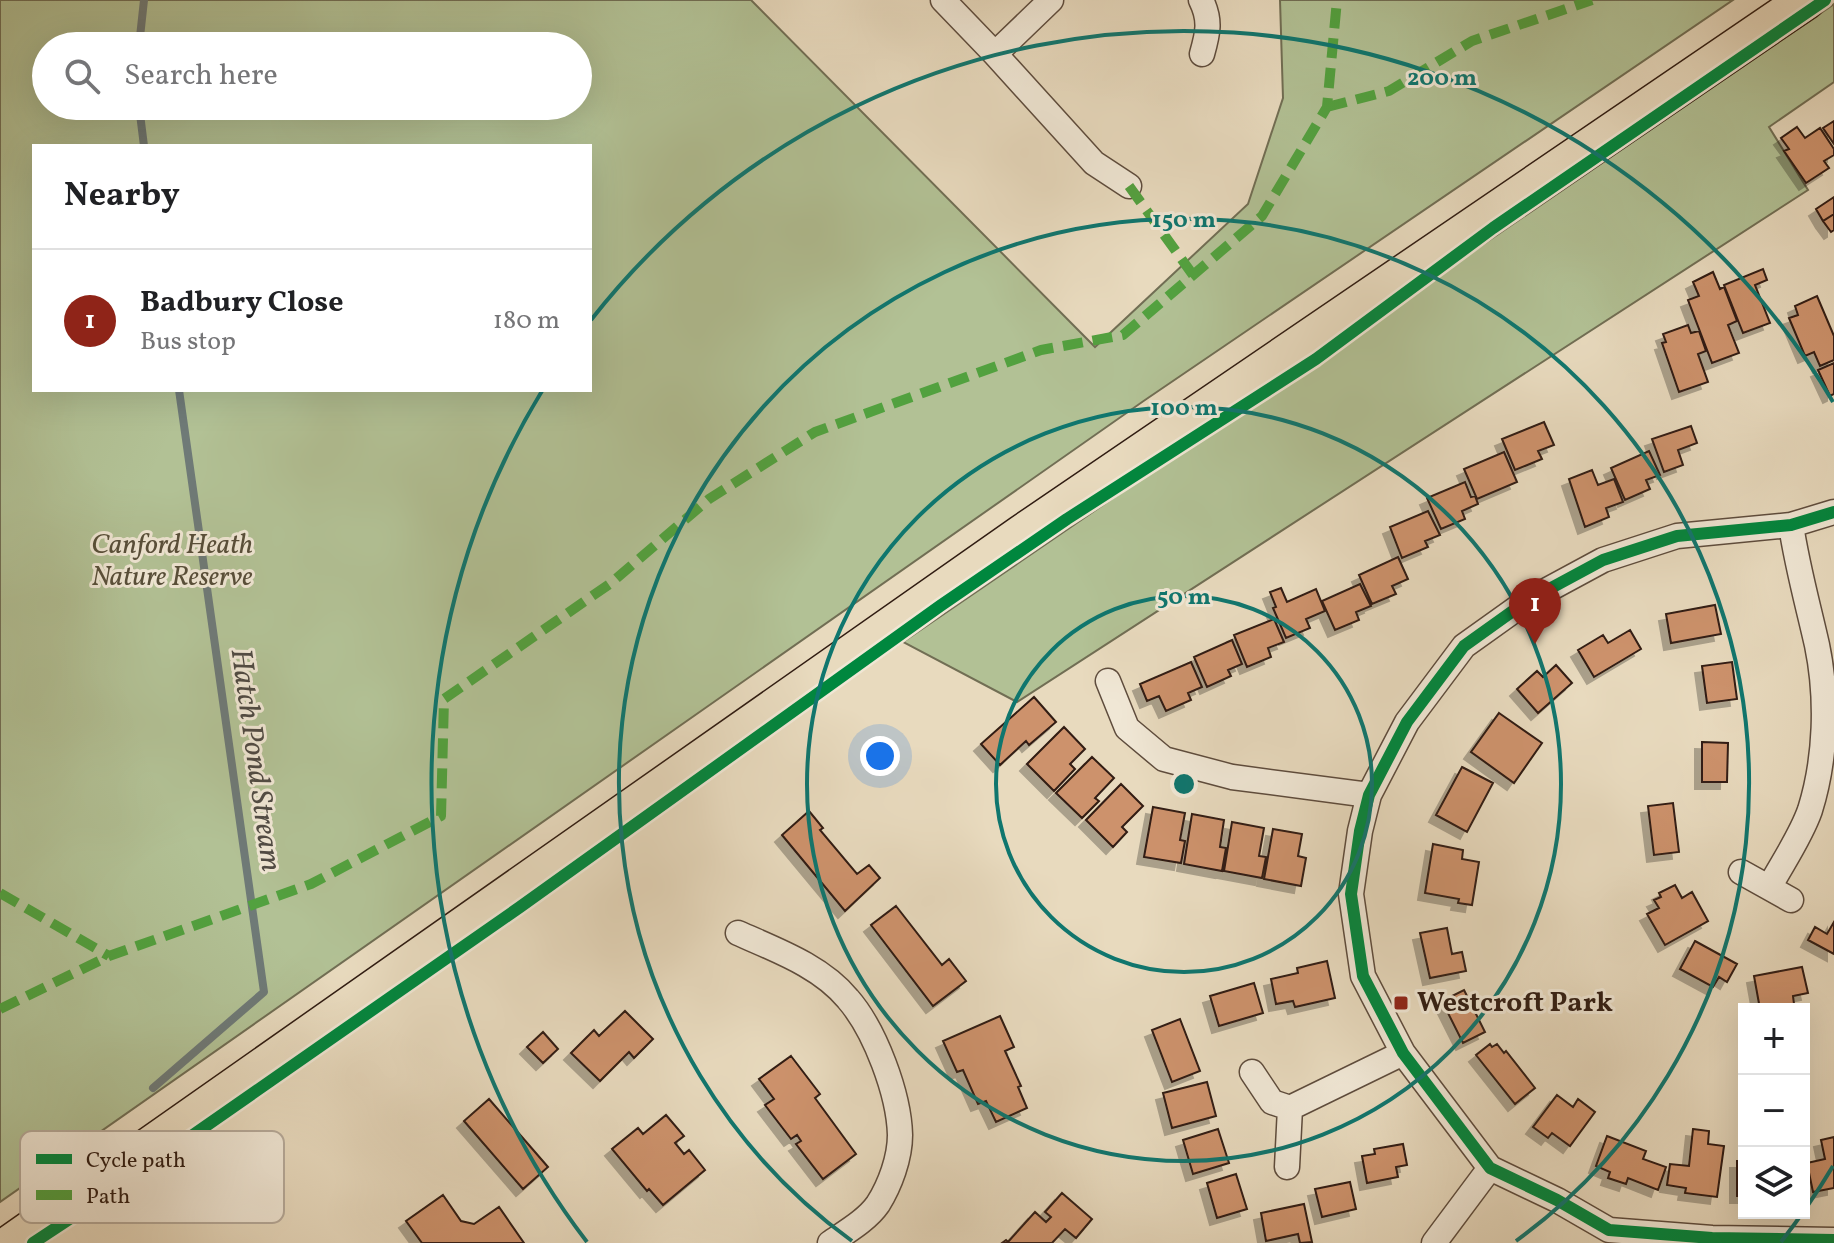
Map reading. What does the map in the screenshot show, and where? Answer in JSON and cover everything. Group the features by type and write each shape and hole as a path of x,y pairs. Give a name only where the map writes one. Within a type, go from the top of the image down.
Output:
{"main road":[{"path":"172,1131 1022,534 1806,0"},
{"path":"12,1243 40,1223"}],"street":[{"path":"943,0 1094,163 1129,186"},
{"path":"995,54 1051,0"},
{"path":"1201,0 1208,15 1209,31 1202,54"},
{"path":"1834,512 1791,525 1677,536 1603,560 1527,601 1464,646 1407,722 1369,795 1360,831 1351,894 1363,976 1403,1053 1490,1168 1557,1200 1609,1230 1712,1238 1834,1240"},
{"path":"1770,886 1809,811 1821,755 1823,703 1817,648 1798,573 1791,525"},
{"path":"1108,681 1127,728 1164,759 1232,777 1369,795"},
{"path":"1741,872 1791,900"},
{"path":"738,933 824,977 848,999 874,1039 892,1090 900,1135 893,1173 876,1206 830,1243"},
{"path":"1252,1072 1272,1102 1290,1108 1403,1053"},
{"path":"1287,1167 1290,1108"},
{"path":"1434,1243 1490,1168"}],"green space":[{"name":"Canford Heath Nature Reserve","path":"0,0 751,0 1095,347 1248,204 1283,98 1280,0 1733,0 1145,400 101,1131 20,1131 20,1188 0,1202"},
{"path":"1834,4 1834,82 1769,127 1808,190 1017,702 903,642"}],"building":[{"path":"1834,121 1834,144 1823,128"},
{"path":"1797,127 1805,138 1820,128 1834,149 1834,155 1824,161 1829,168 1806,183 1784,151 1789,149 1781,138"},
{"path":"1834,197 1834,214 1823,221 1816,209"},
{"path":"1834,214 1834,230 1831,232 1823,221"},
{"path":"1763,269 1767,280 1755,285 1770,323 1743,333 1724,285"},
{"path":"1713,272 1720,289 1724,287 1737,321 1728,325 1739,353 1712,363 1688,300 1699,296 1693,282"},
{"path":"1817,296 1834,336 1834,360 1820,366 1814,352 1805,356 1789,318 1798,315 1795,306"},
{"path":"1688,325 1691,333 1699,331 1706,351 1698,354 1708,382 1679,392 1662,343 1666,342 1663,334"},
{"path":"1834,363 1834,394 1830,396 1818,370"},
{"path":"1544,422 1554,445 1538,451 1542,459 1515,470 1502,439"},
{"path":"1691,426 1697,443 1678,450 1683,465 1664,472 1652,439"},
{"path":"1649,451 1660,475 1646,480 1650,489 1625,500 1611,468"},
{"path":"1504,452 1517,482 1477,499 1464,469"},
{"path":"1592,470 1598,485 1614,479 1623,502 1606,508 1609,517 1585,527 1569,479"},
{"path":"1465,482 1471,497 1475,496 1478,504 1462,511 1465,519 1441,529 1427,498"},
{"path":"1428,511 1440,535 1425,541 1428,547 1402,558 1390,527"},
{"path":"1398,557 1408,579 1392,586 1396,594 1372,604 1359,575"},
{"path":"1360,584 1371,606 1356,612 1359,620 1335,630 1322,601"},
{"path":"1281,588 1287,602 1316,589 1325,611 1306,619 1310,628 1286,638 1273,608 1276,607 1270,592"},
{"path":"1715,605 1721,634 1671,643 1666,614"},
{"path":"1274,619 1284,642 1268,648 1271,657 1247,667 1234,635"},
{"path":"1630,630 1641,649 1594,677 1578,650 1603,635 1608,643"},
{"path":"1232,640 1242,664 1228,670 1231,676 1207,687 1194,657"},
{"path":"1191,662 1202,687 1188,693 1191,700 1166,711 1159,696 1147,701 1140,684"},
{"path":"1732,662 1737,699 1707,703 1702,666"},
{"path":"1556,665 1572,683 1538,713 1517,689 1537,671 1543,677"},
{"path":"1034,697 1056,722 1029,745 1026,741 1000,765 981,744"},
{"path":"1499,713 1542,743 1514,783 1471,752"},
{"path":"1064,727 1085,749 1070,764 1075,769 1054,791 1027,764"},
{"path":"1702,742 1728,743 1727,782 1702,782"},
{"path":"1092,757 1114,778 1095,798 1099,801 1082,818 1056,793"},
{"path":"1462,767 1493,783 1467,832 1436,815"},
{"path":"1121,784 1143,806 1122,827 1127,832 1113,847 1086,820"},
{"path":"1673,803 1679,852 1654,855 1648,806"},
{"path":"1153,807 1185,813 1180,840 1185,841 1181,863 1144,857"},
{"path":"809,811 823,828 820,830 857,874 869,865 880,878 845,911 782,835"},
{"path":"1192,814 1224,820 1220,847 1226,848 1222,871 1184,864"},
{"path":"1232,822 1264,828 1259,856 1266,857 1262,878 1224,871"},
{"path":"1273,829 1302,834 1298,856 1306,858 1301,886 1264,879"},
{"path":"1433,844 1463,850 1462,859 1479,862 1472,905 1458,903 1459,899 1425,893"},
{"path":"1675,885 1682,898 1692,892 1708,921 1665,945 1647,914 1659,908 1654,900 1661,897 1659,893"},
{"path":"896,906 942,965 949,959 966,981 933,1006 871,925"},
{"path":"1834,922 1834,954 1808,940 1815,927 1827,934"},
{"path":"1447,928 1452,954 1462,952 1466,971 1430,978 1420,933"},
{"path":"1695,941 1737,964 1727,982 1719,977 1713,987 1680,969"},
{"path":"1327,961 1335,998 1295,1007 1293,1001 1276,1004 1271,979 1298,973 1297,968"},
{"path":"1802,967 1808,993 1793,996 1794,1003 1759,1003 1754,976"},
{"path":"1254,983 1263,1013 1219,1026 1210,996"},
{"path":"1464,990 1485,1032 1463,1043 1442,1001"},
{"path":"625,1011 653,1039 634,1058 629,1052 600,1081 571,1053 594,1030 599,1036"},
{"path":"1000,1016 1014,1047 1005,1051 1027,1108 996,1122 986,1101 978,1104 963,1070 957,1072 943,1041"},
{"path":"1180,1019 1200,1071 1172,1082 1152,1030"},
{"path":"543,1032 558,1049 543,1063 527,1047"},
{"path":"1490,1044 1492,1047 1497,1044 1504,1053 1506,1051 1535,1088 1515,1104 1476,1055"},
{"path":"791,1056 820,1094 815,1098 856,1154 823,1179 796,1144 801,1141 797,1135 791,1139 765,1105 774,1099 759,1079"},
{"path":"1207,1082 1216,1116 1172,1128 1163,1093"},
{"path":"1557,1095 1573,1107 1578,1099 1595,1112 1570,1146 1552,1133 1548,1138 1533,1127"},
{"path":"489,1099 548,1167 523,1189 464,1121"},
{"path":"666,1115 684,1136 675,1143 684,1154 689,1150 705,1170 663,1205 649,1189 647,1191 612,1149 638,1128 643,1134"},
{"path":"1218,1129 1229,1163 1193,1174 1183,1140"},
{"path":"1693,1129 1709,1131 1708,1144 1724,1146 1717,1197 1685,1193 1686,1188 1667,1185 1670,1164 1689,1166"},
{"path":"1607,1136 1646,1151 1643,1159 1666,1167 1658,1190 1628,1178 1626,1184 1608,1178 1610,1172 1596,1166"},
{"path":"1834,1137 1834,1188 1813,1192 1810,1162 1825,1159 1821,1140"},
{"path":"1403,1144 1407,1165 1396,1167 1398,1177 1367,1183 1362,1156 1375,1154 1374,1149"},
{"path":"1236,1174 1247,1209 1217,1218 1207,1183"},
{"path":"1350,1182 1356,1209 1322,1217 1315,1189"},
{"path":"1062,1193 1092,1219 1076,1238 1065,1229 1052,1243 1002,1243 1008,1242 1035,1212 1046,1222 1051,1217 1045,1212"},
{"path":"443,1195 461,1221 474,1224 499,1207 524,1243 422,1243 406,1221"},
{"path":"1304,1204 1312,1242 1300,1243 1298,1234 1266,1241 1261,1213"}],"waterway":[{"name":"Hatch Pond Stream","path":"141,32 144,0"},
{"name":"Hatch Pond Stream","path":"141,120 144,144"},
{"name":"Hatch Pond Stream","path":"153,1088 264,992 179,392"}],"marked path":[{"path":"0,1009 109,956 311,884 441,816 444,699 611,583 709,499 815,432 1041,350 1123,335 1262,216 1327,107 1337,0"},
{"path":"1327,107 1389,91 1472,41 1592,0"},
{"path":"1129,186 1193,275"},
{"path":"0,893 109,956"}],"cycle path":[{"path":"199,1131 520,907 940,606 1067,519 1316,359 1493,228 1825,0"},
{"path":"1834,512 1791,525 1677,536 1603,560 1527,601 1464,646 1407,722 1369,795 1360,831 1351,894 1363,976 1403,1053 1490,1168 1557,1200 1609,1230 1712,1238 1834,1240"},
{"path":"33,1243 63,1223"}],"place":[{"name":"Badbury Close","path":"1535,644"},
{"name":"Westcroft Park","path":"1401,1003"}]}
